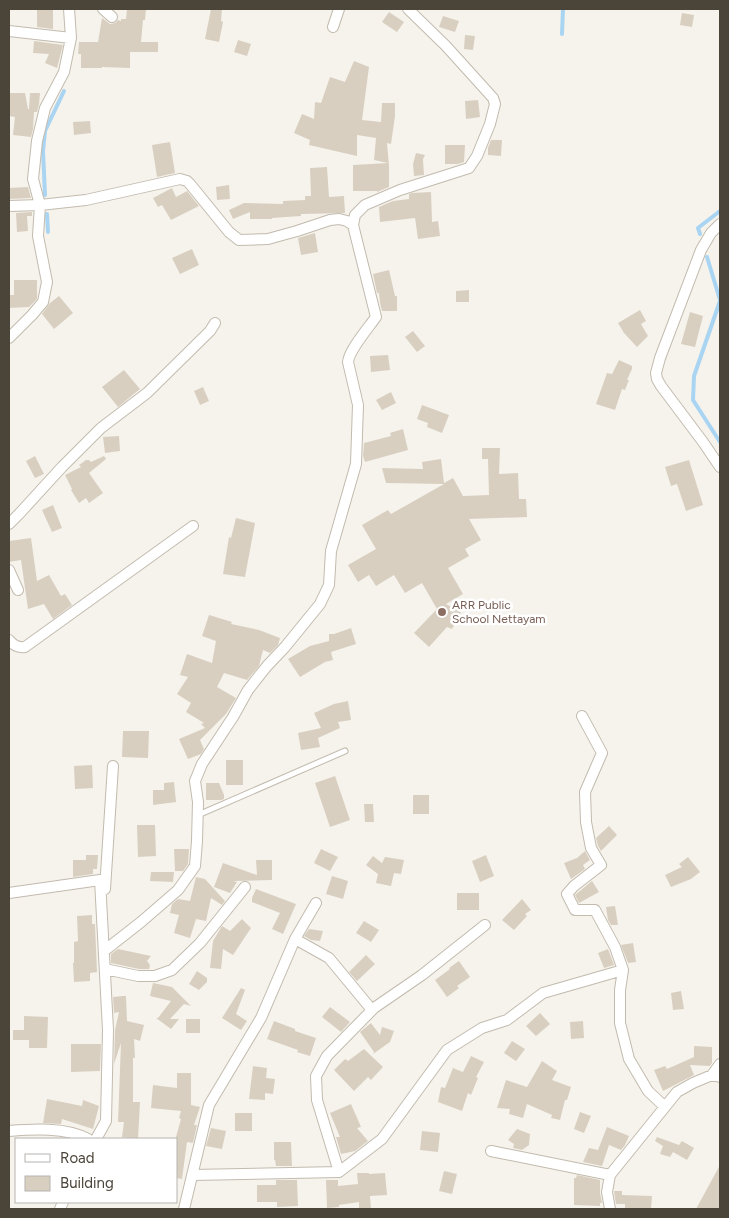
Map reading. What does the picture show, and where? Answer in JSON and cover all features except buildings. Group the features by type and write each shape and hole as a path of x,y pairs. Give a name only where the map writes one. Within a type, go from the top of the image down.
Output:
{"street":[{"path":"9,338 43,302 47,282 38,236 40,205 33,179 37,141 45,108 64,72 71,38 69,9"},
{"path":"103,9 112,17"},
{"path":"333,27 339,9"},
{"path":"104,951 178,890 195,866 198,802 194,781 202,764 233,717 248,690 320,604 329,585 331,551 356,464 358,404 348,358 376,317 353,225 355,215 365,205 400,190 469,168 478,156 490,124 495,104 493,98 446,46 408,9"},
{"path":"9,31 71,38"},
{"path":"9,206 86,200 180,179 190,184 229,232 239,240 268,239 330,220 339,219 353,225"},
{"path":"720,224 711,233 701,250 656,373 661,386 704,442 720,467"},
{"path":"9,524 101,428 147,393 210,331 214,323"},
{"path":"9,640 20,648 25,647 193,526"},
{"path":"9,570 18,590"},
{"path":"582,716 602,753 585,792 586,822 591,848 601,865 574,886 567,894 575,910 595,910 616,947 623,970 620,990 620,1024 629,1059 648,1091 665,1107"},
{"path":"103,930 113,766"},
{"path":"9,894 100,880 108,1030 106,1121 97,1138"},
{"path":"105,969 138,976 155,976 172,970 200,943 244,887"},
{"path":"184,1209 209,1105 261,1018 295,939 316,903"},
{"path":"339,1172 317,1100 316,1076 327,1056 372,1010 422,975 485,925"},
{"path":"295,939 329,958 372,1010"},
{"path":"192,1175 339,1172 382,1139 446,1050 482,1028 507,1020 543,993 623,970"},
{"path":"610,1209 607,1192 610,1175 678,1092 693,1083 716,1076 720,1064"},
{"path":"9,1131 34,1128 80,1135 86,1138"},
{"path":"491,1150 610,1175"}],"lane":[{"path":"198,815 346,751"}],"waterway":[{"path":"562,34 563,9"},
{"path":"45,195 43,151 45,131 64,91"},
{"path":"700,234 698,228 720,211"},
{"path":"47,214 48,232"},
{"path":"707,257 720,300"},
{"path":"720,301 694,376 693,400 720,442"}],"place":[{"name":"ARR Public School Nettayam","path":"442,612"}]}
